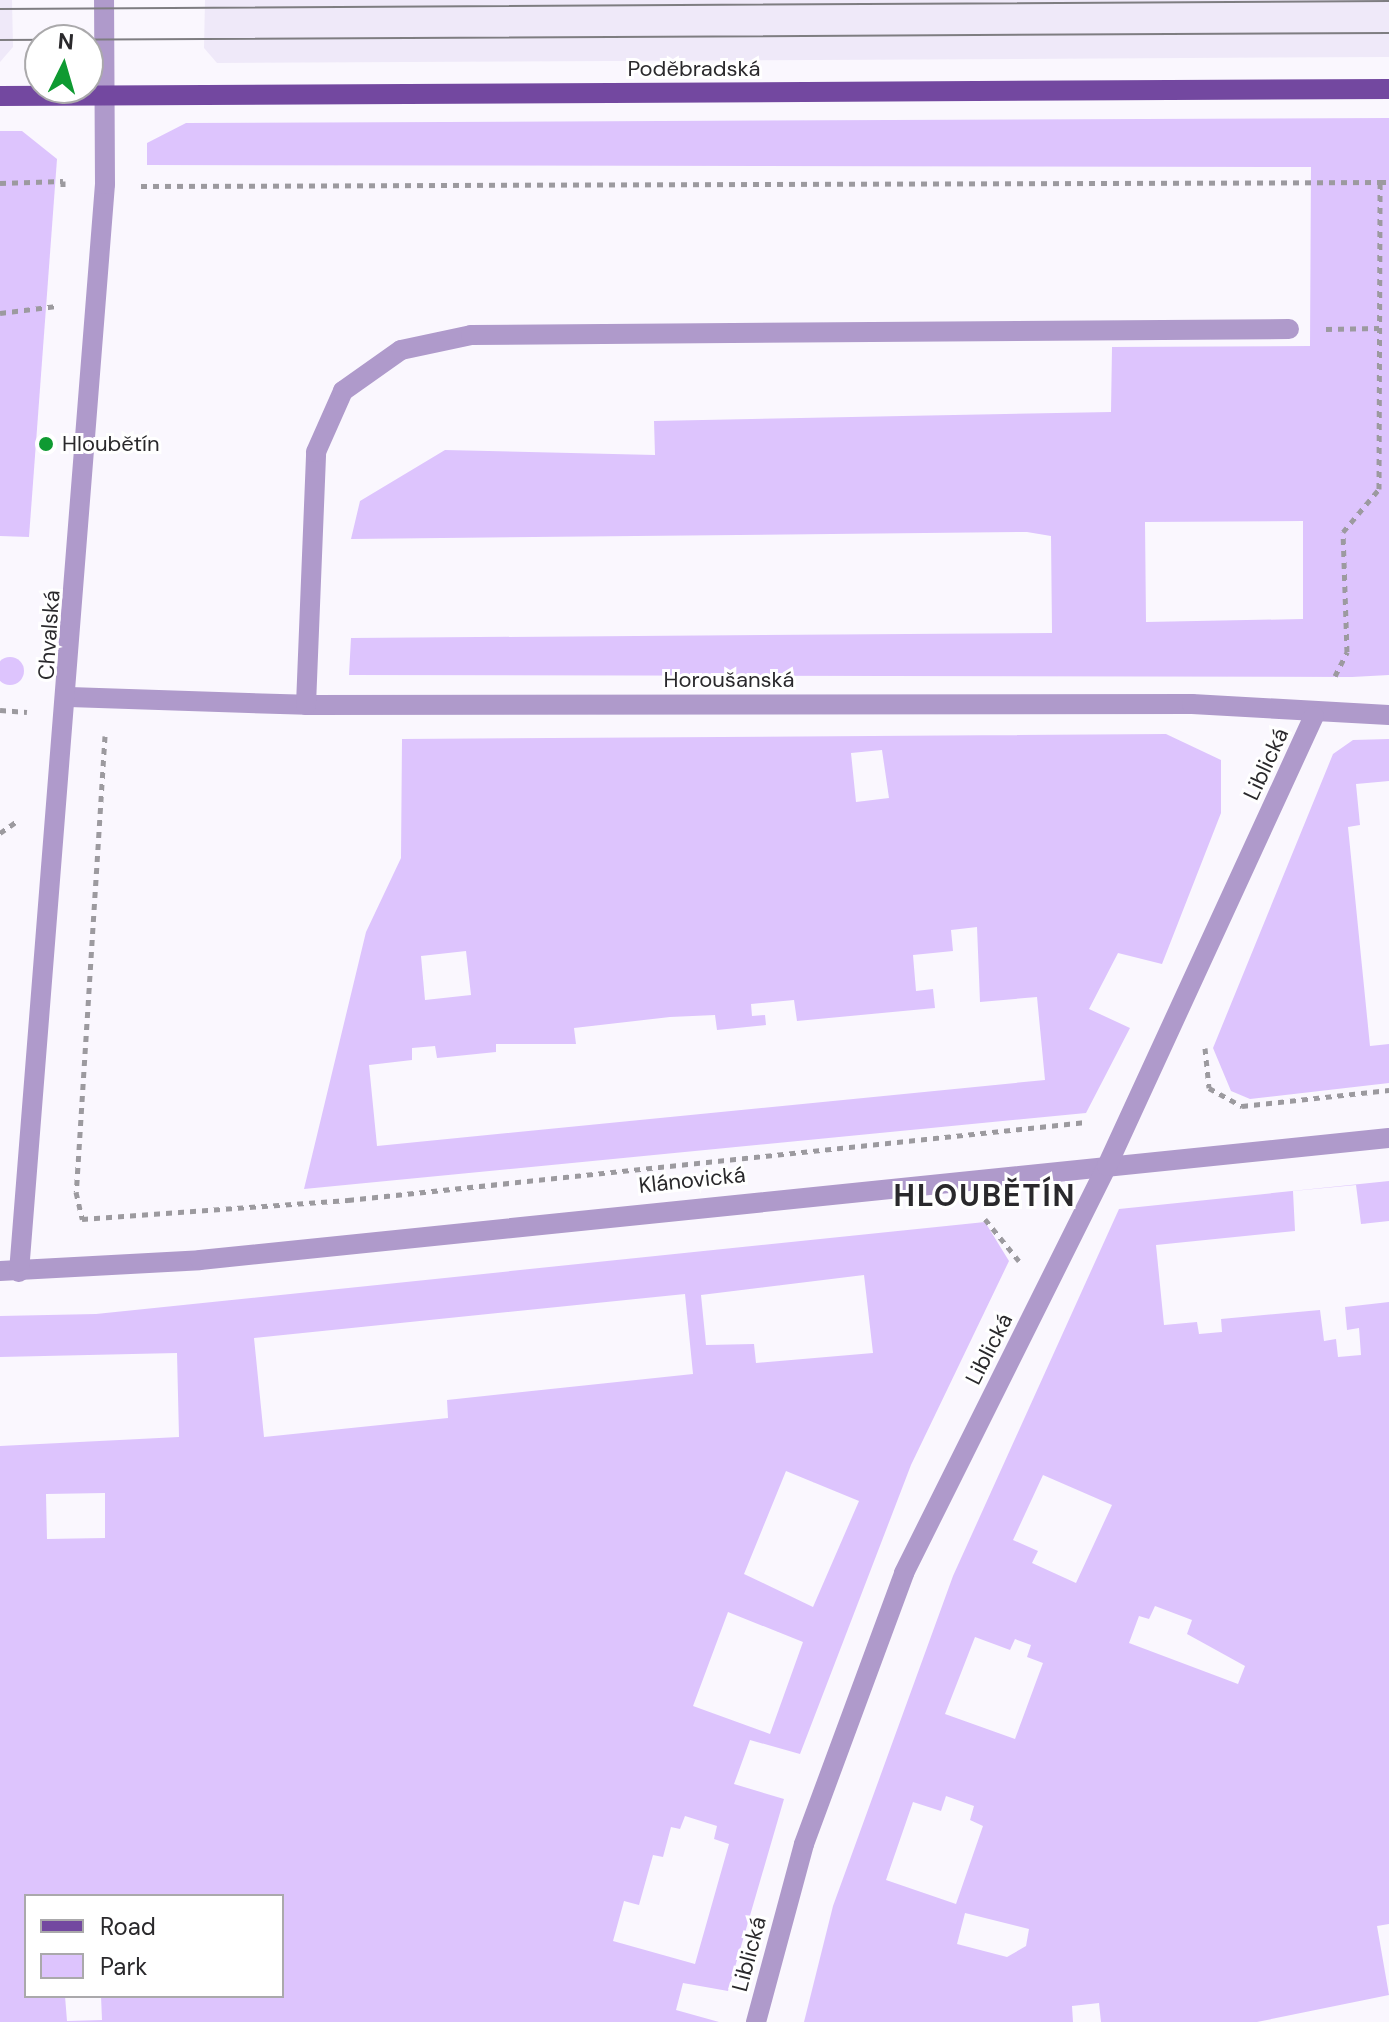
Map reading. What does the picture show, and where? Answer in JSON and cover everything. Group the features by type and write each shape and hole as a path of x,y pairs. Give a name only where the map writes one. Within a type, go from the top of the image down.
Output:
{"main road":[{"name":"Poděbradská","path":"0,96 1389,89"}],"street":[{"name":"Chvalská","path":"9,1271 56,757 69,697 105,96 104,0"},
{"path":"306,705 316,452 343,391 401,350 471,335 1289,329"},
{"name":"Horoušanská","path":"69,697 306,705 1192,704 1314,716 1389,715"},
{"name":"Liblická","path":"756,2022 804,1844 904,1573 1107,1166 1314,716"},
{"name":"Klánovická","path":"9,1271 1389,1138"}],"path":[{"path":"0,183 63,181"},
{"path":"1314,716 1347,652 1343,532 1379,489 1380,182"},
{"path":"139,201 140,186 1389,182"},
{"path":"0,313 57,306"},
{"path":"1289,329 1379,328"},
{"path":"107,700 76,1192 82,1219 348,1200 1086,1123 1093,1110"},
{"path":"1210,1031 1209,1088 1242,1106 1389,1090"},
{"path":"981,1214 1021,1263 1014,1277"}],"shaded area":[{"path":"0,0 12,0 13,47 0,62"},
{"path":"205,0 1389,0 1389,57 217,63 204,48"}],"green space":[{"path":"1389,118 1389,675 349,675 351,638 1052,633 1051,536 1027,532 351,539 360,501 445,450 655,455 654,421 1111,412 1112,347 1310,346 1311,167 147,165 147,143 186,123","holes":["1303,521 1303,619 1146,622 1145,522"]},
{"path":"0,131 22,131 57,159 29,537 0,536"},
{"path":"15,658 23,666 20,681 10,685 0,681 0,661"},
{"path":"1166,734 1221,760 1221,813 1162,964 1118,953 1089,1009 1130,1028 1086,1113 304,1189 366,932 401,858 402,739","holes":["882,750 889,798 856,802 851,753","977,927 980,1002 1037,997 1045,1080 377,1146 369,1065 412,1060 412,1048 435,1046 437,1058 496,1052 496,1044 576,1044 574,1028 670,1017 715,1015 717,1030 766,1025 765,1015 752,1016 751,1004 794,1000 797,1021 935,1008 933,989 916,991 913,955 953,951 951,930","466,951 471,995 425,1000 421,956"]},
{"path":"1389,739 1389,781 1356,784 1360,825 1348,827 1370,1046 1389,1044 1389,1083 1250,1099 1231,1091 1213,1048 1333,754 1353,740"},
{"path":"1389,1181 1389,1221 1361,1224 1356,1185 1293,1191 1295,1231 1156,1245 1164,1325 1197,1322 1199,1334 1222,1332 1221,1319 1320,1310 1324,1341 1336,1339 1338,1357 1361,1355 1359,1328 1347,1330 1345,1307 1389,1302 1389,1924 1377,1926 1389,1995 1257,2022 1101,2022 1099,2003 1072,2006 1073,2022 804,2022 833,1906 953,1576 1119,1209","holes":["1043,1475 1112,1505 1076,1583 1032,1563 1038,1551 1013,1540","1155,1606 1192,1620 1187,1634 1245,1666 1238,1684 1129,1643 1139,1616 1149,1619","975,1637 1010,1650 1015,1639 1031,1645 1027,1657 1043,1663 1015,1739 945,1714","946,1796 974,1806 970,1820 983,1826 956,1904 886,1880 913,1802 941,1811","965,1913 1029,1929 1026,1946 1007,1957 957,1944"]},
{"path":"985,1222 1009,1261 911,1465 800,1754 750,1740 734,1784 784,1799 728,1991 683,1983 676,2010 719,2022 0,2022 0,1446 179,1437 177,1353 0,1357 0,1316 96,1314","holes":["864,1275 873,1353 756,1363 754,1344 706,1345 701,1295","685,1294 693,1374 447,1400 448,1418 264,1437 254,1338","786,1471 859,1501 813,1607 744,1574","105,1493 105,1538 47,1539 46,1494","728,1612 803,1642 770,1734 693,1706","685,1816 717,1826 714,1839 729,1844 695,1964 613,1941 624,1901 639,1905 653,1855 663,1857 671,1827 680,1829"]}],"tram line":[{"path":"0,9 1389,1"},
{"path":"0,40 1389,33"}],"place":[{"name":"Hloubětín","path":"46,444"}],"district":[{"name":"HLOUBĚTÍN","path":"985,1196"}]}
